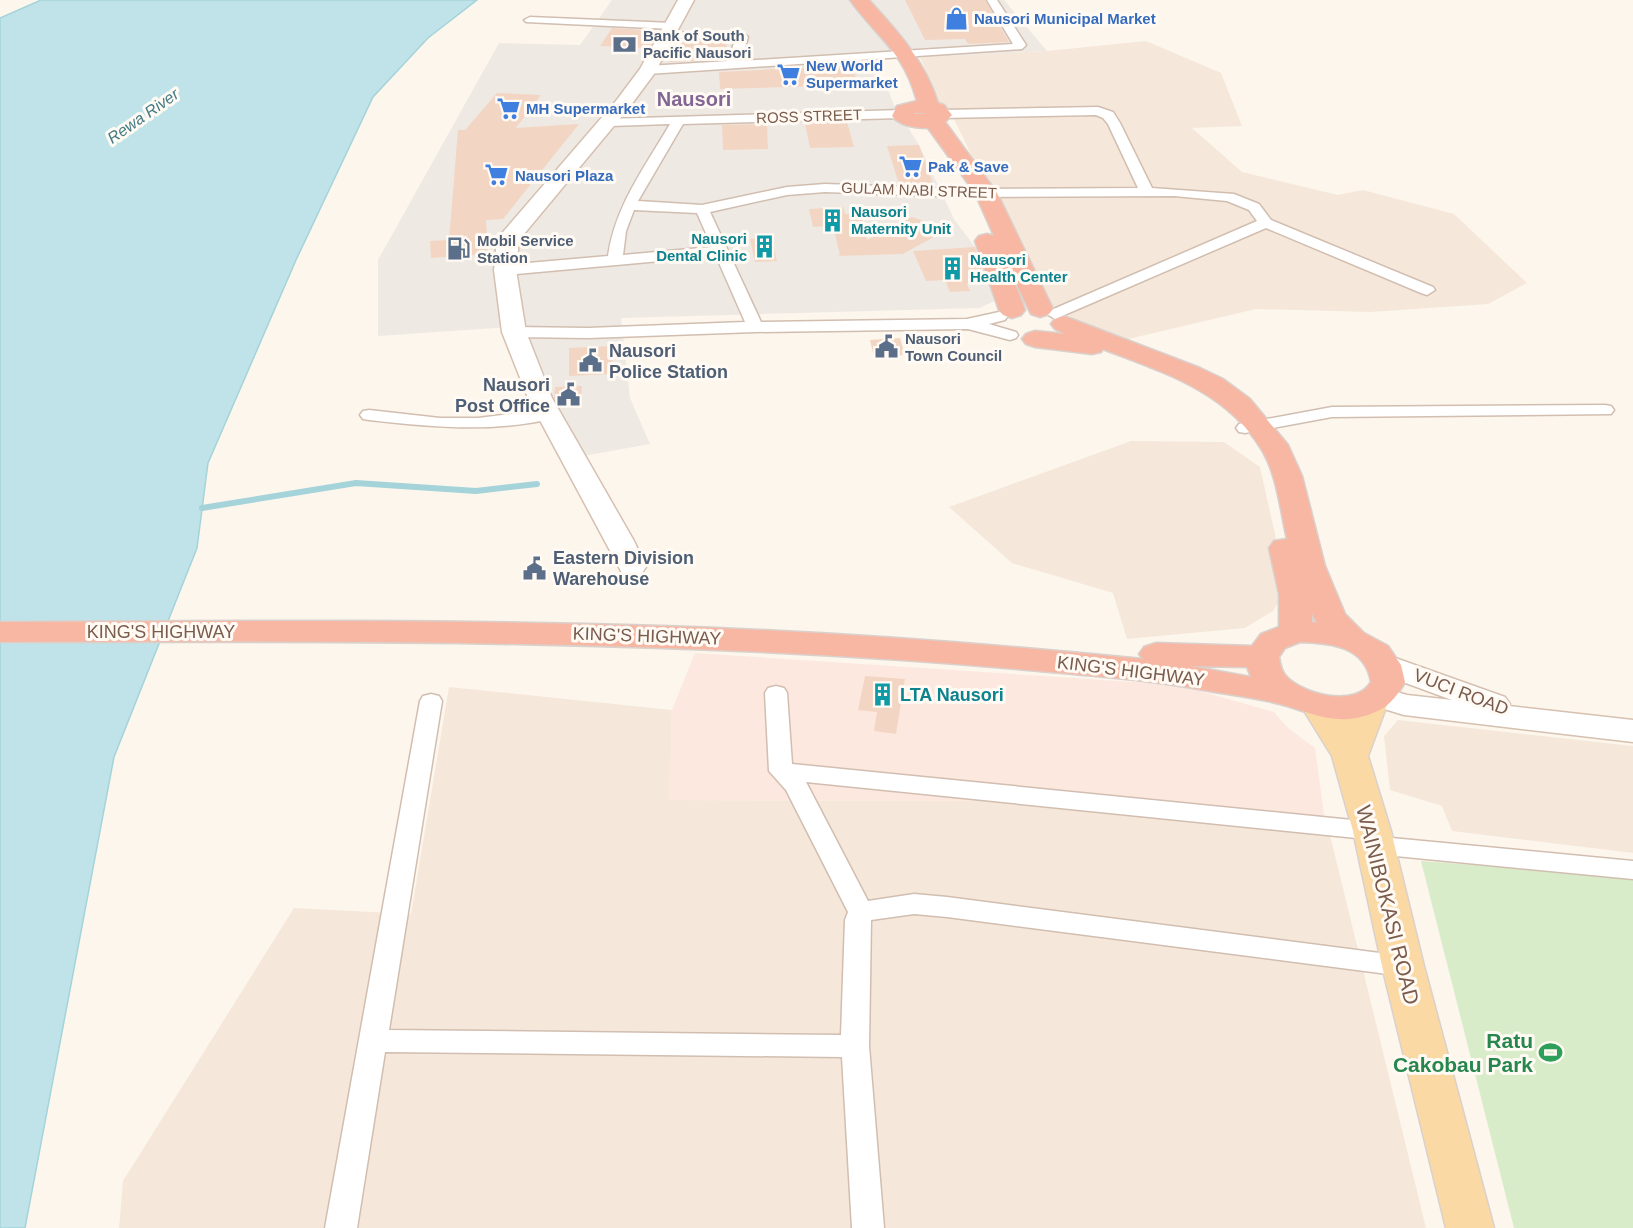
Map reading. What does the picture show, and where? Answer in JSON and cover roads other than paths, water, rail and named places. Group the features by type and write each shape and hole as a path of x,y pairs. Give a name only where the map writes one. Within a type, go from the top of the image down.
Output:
{"highway":[{"path":"843,0 899,56"},
{"path":"859,0 899,56 904,88 1063,330 1057,335 1014,325"},
{"path":"975,193 987,242 1014,325"},
{"path":"1014,325 1053,316 1169,364 1213,385 1240,405 1252,426 1267,471 1295,594 1296,632"},
{"path":"1014,325 1129,358 1202,392 1252,426 1274,445 1287,476 1309,566 1330,618 1352,639 1371,650 1378,688 1347,708 1305,701 1274,684 1264,670 1262,657 1273,641 1296,632 1324,632 1352,639"},
{"name":"KING'S HIGHWAY","path":"0,632 447,617 646,622 1172,655 1262,657"},
{"name":"KING'S HIGHWAY","path":"0,618 610,634 935,650 1176,675 1305,701"}],"main road":[{"path":"1350,756 1378,688"},
{"name":"WAINIBOKASI ROAD","path":"1305,701 1350,756 1374,838 1403,966 1470,1228"}],"street":[{"path":"632,567 540,398 514,332 505,270 508,239 609,122 648,70 686,0"},
{"path":"648,70 1018,47 1020,45 992,0"},
{"path":"530,20 742,37 733,66"},
{"name":"ROSS STREET","path":"609,122 1098,111 1108,115 1114,123 1147,192"},
{"path":"615,262 619,231 629,205 679,120"},
{"name":"GULAM NABI STREET","path":"629,205 702,209 787,191 825,188 975,193 1147,192 1210,194 1243,201 1261,214 1266,223"},
{"path":"702,209 755,327"},
{"path":"1053,316 1266,223 1427,290"},
{"path":"505,270 721,251"},
{"path":"514,332 588,333 755,327 1014,325"},
{"path":"1252,426 1332,412 1605,410"},
{"path":"369,415 440,423 478,423 549,414"},
{"name":"VUCI ROAD","path":"1378,688 1404,705 1633,731"},
{"path":"776,693 781,771 796,785 861,912 858,920 855,1046 868,1228"},
{"path":"341,1228 431,701"},
{"path":"781,771 1374,838 1633,870"},
{"path":"861,912 914,904 947,907 1403,966"},
{"path":"372,1041 855,1046"}],"water":[{"name":"Rewa River","path":"41,0 477,0 428,38 373,97 296,260 208,463 197,548 114,757 25,1228 0,1228 0,18"}],"waterway":[{"path":"202,508 356,483 476,491 537,484"}],"place":[{"name":"Nausori Municipal Market","path":"956,18"},
{"name":"Bank of South Pacific Nausori","path":"625,44"},
{"name":"New World Supermarket","path":"788,74"},
{"name":"MH Supermarket","path":"508,108"},
{"name":"Pak & Save","path":"910,166"},
{"name":"Nausori Plaza","path":"497,175"},
{"name":"Nausori Maternity Unit","path":"833,220"},
{"name":"Nausori Dental Clinic","path":"765,247"},
{"name":"Mobil Service Station","path":"459,249"},
{"name":"Nausori Health Center","path":"952,268"},
{"name":"Nausori Town Council","path":"887,347"},
{"name":"Nausori Police Station","path":"591,361"},
{"name":"Nausori Post Office","path":"568,395"},
{"name":"Eastern Division Warehouse","path":"535,568"},
{"name":"LTA Nausori","path":"882,695"},
{"name":"Ratu Cakobau Park","path":"1551,1052"}],"district":[{"name":"Nausori","path":"694,99"}]}
